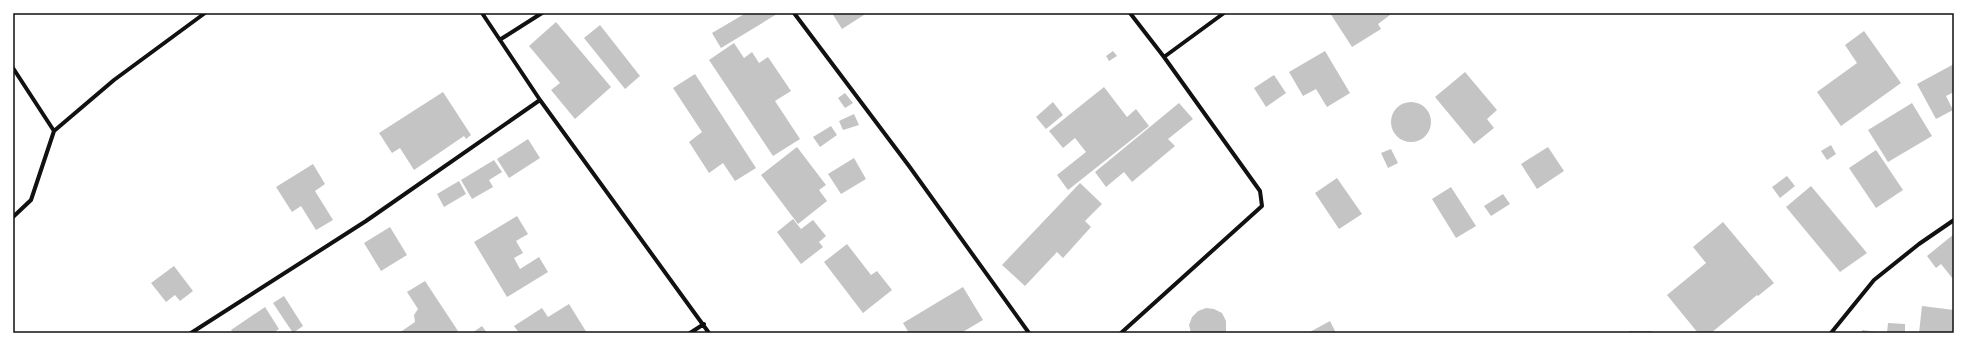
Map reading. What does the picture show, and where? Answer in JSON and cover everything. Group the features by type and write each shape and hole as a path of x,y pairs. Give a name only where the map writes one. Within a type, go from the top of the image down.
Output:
{"street":[{"path":"13,217 31,200 54,131 114,80 205,13"},
{"path":"482,13 501,39 540,100 704,324 709,333"},
{"path":"501,39 542,13"},
{"path":"794,13 904,160 1029,333"},
{"path":"1121,333 1262,206 1260,191 1164,57 1130,13"},
{"path":"1164,57 1224,13"},
{"path":"13,68 54,131"},
{"path":"191,333 366,221 540,100"},
{"path":"1831,333 1874,280 1919,244 1954,220"},
{"path":"690,333 704,324"}],"building":[{"path":"746,13 777,14 721,48 712,33"},
{"path":"832,13 867,13 842,29"},
{"path":"1330,13 1389,13 1390,15 1378,24 1381,29 1352,47"},
{"path":"556,22 611,87 575,119 551,90 560,83 529,46"},
{"path":"600,25 640,76 625,89 584,38"},
{"path":"1864,31 1901,83 1841,126 1817,92 1857,63 1845,45"},
{"path":"734,43 744,58 752,52 759,63 768,57 791,91 775,101 800,139 773,156 709,60"},
{"path":"1113,51 1117,56 1109,61 1106,56"},
{"path":"1325,51 1350,93 1327,107 1316,89 1303,96 1289,72"},
{"path":"1954,64 1954,92 1946,96 1953,110 1936,119 1917,84"},
{"path":"1465,72 1497,110 1487,119 1494,128 1474,144 1435,97"},
{"path":"695,74 756,168 735,181 723,163 709,173 689,142 702,132 673,88"},
{"path":"1274,75 1286,93 1266,107 1254,88"},
{"path":"1104,87 1127,117 1136,109 1149,126 1068,190 1057,175 1086,152 1075,138 1063,148 1049,131"},
{"path":"443,92 471,135 466,139 464,136 414,170 400,148 392,153 379,133"},
{"path":"845,93 853,103 845,108 838,98"},
{"path":"1053,102 1063,115 1046,129 1036,117"},
{"path":"1407,102 1415,102 1422,105 1428,111 1431,122 1428,133 1422,139 1415,142 1407,142 1400,139 1394,133 1391,126 1391,118 1394,111 1400,105"},
{"path":"1179,103 1193,119 1168,139 1175,146 1132,182 1124,172 1106,187 1095,172"},
{"path":"1912,103 1932,136 1888,162 1868,130"},
{"path":"854,114 859,125 843,130 839,121"},
{"path":"831,126 837,135 820,147 813,137"},
{"path":"528,139 540,158 509,178 497,159"},
{"path":"1831,145 1836,154 1827,160 1821,151"},
{"path":"797,147 826,185 819,190 827,201 798,224 761,175"},
{"path":"1548,147 1564,171 1537,189 1521,164"},
{"path":"1391,149 1398,163 1388,168 1381,153"},
{"path":"1876,150 1903,190 1876,208 1849,168"},
{"path":"854,158 866,179 841,194 828,174"},
{"path":"494,160 502,172 489,180 493,187 472,199 461,180"},
{"path":"313,164 325,184 315,191 333,220 316,230 301,206 292,212 276,187"},
{"path":"1787,176 1795,186 1780,198 1772,187"},
{"path":"1337,178 1362,214 1339,229 1315,193"},
{"path":"459,181 466,194 444,207 437,194"},
{"path":"1080,183 1102,204 1085,221 1091,227 1063,258 1057,252 1025,286 1002,265"},
{"path":"1811,186 1867,253 1840,272 1786,207"},
{"path":"1451,187 1476,226 1456,238 1432,199"},
{"path":"1503,194 1510,204 1491,216 1484,206"},
{"path":"517,216 528,234 516,241 523,253 514,258 520,269 539,257 548,272 507,297 474,242"},
{"path":"793,219 801,229 813,220 826,236 819,242 823,247 801,264 777,232"},
{"path":"1723,222 1774,283 1711,333 1698,333 1667,295 1706,263 1693,247"},
{"path":"390,227 407,255 381,271 364,243"},
{"path":"1954,234 1953,279 1941,264 1936,268 1927,256"},
{"path":"847,244 871,275 877,271 892,290 863,313 824,262"},
{"path":"174,266 193,291 180,301 175,295 166,302 151,283"},
{"path":"425,281 458,331 454,333 399,333 415,322 414,315 418,309 407,292"},
{"path":"963,287 983,320 961,333 909,333 903,323"},
{"path":"284,296 303,326 293,333 273,303"},
{"path":"569,304 587,333 519,333 514,326 542,308 548,317"},
{"path":"1922,306 1954,310 1954,333 1919,333"},
{"path":"265,307 279,329 273,333 233,333 231,330"},
{"path":"1206,308 1214,309 1222,313 1226,321 1226,333 1191,333 1189,325 1192,317 1198,311"},
{"path":"1330,321 1336,333 1308,333"},
{"path":"1888,323 1905,324 1905,333 1887,333"},
{"path":"482,326 487,333 472,333"},
{"path":"1862,330 1877,332 1877,333 1862,333"},
{"path":"1629,331 1652,331 1652,333 1629,333"}]}
